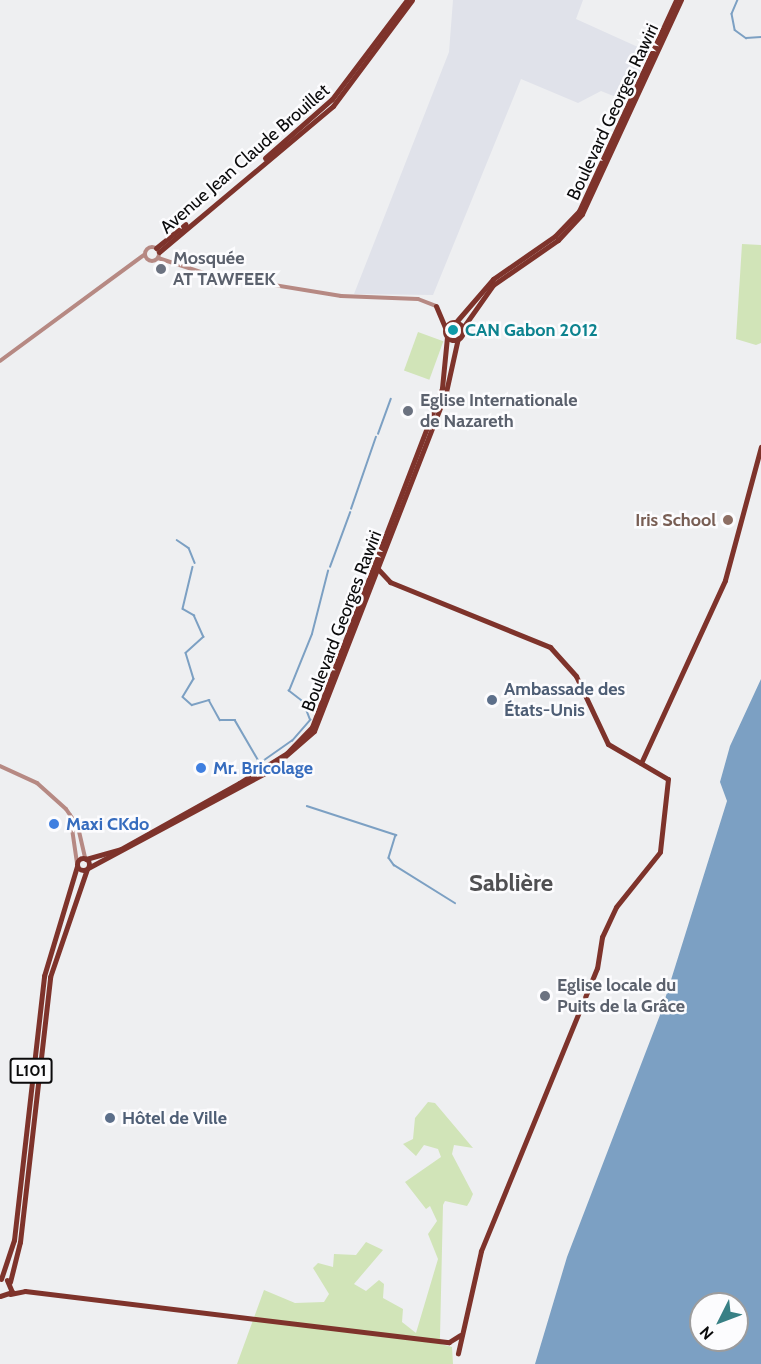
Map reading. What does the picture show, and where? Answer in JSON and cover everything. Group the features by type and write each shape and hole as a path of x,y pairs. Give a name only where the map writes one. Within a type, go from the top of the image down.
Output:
{"main road":[{"name":"Avenue Jean Claude Brouillet","path":"157,253 327,105 407,0"},
{"name":"Avenue Jean Claude Brouillet","path":"157,253 333,106 412,0"},
{"name":"Boulevard Georges Rawiri","path":"454,322 493,279 551,239 579,211 676,0"},
{"name":"Boulevard Georges Rawiri","path":"462,328 496,283 558,240 582,214 681,0"},
{"path":"436,306 462,328 458,338 447,337 436,306"},
{"path":"445,327 454,322"},
{"name":"Boulevard Georges Rawiri","path":"77,865 85,859 121,849 239,783 288,753 312,727 442,388 447,337"},
{"name":"Boulevard Georges Rawiri","path":"87,869 235,790 297,750 327,708 447,388 458,338"},
{"path":"641,763 725,580 761,447"},
{"path":"378,569 384,580"},
{"path":"373,583 384,580 550,647 578,680 605,740 641,763 668,776 660,852 616,907 602,937 597,969 490,1226 460,1335 458,1353 449,1342"},
{"path":"85,859 87,869"},
{"path":"77,865 87,869"},
{"name":"L101","path":"1,1279 15,1232 44,976 77,865"},
{"name":"L101","path":"11,1283 20,1242 50,977 87,869"},
{"path":"1,1279 25,1291"},
{"path":"4,1296 11,1283"},
{"path":"4,1296 25,1291 449,1342 460,1335"}],"street":[{"path":"0,361 144,255 148,248 213,275 341,296 418,299 436,306"},
{"path":"144,255 151,261 157,253"},
{"path":"0,766 37,783 69,814 85,859"},
{"path":"69,814 77,865"}],"shaded area":[{"path":"453,0 583,0 576,19 649,52 626,101 601,91 578,103 521,79 433,295 354,294 449,52"}],"green space":[{"path":"742,244 761,245 761,343 756,345 736,339"},
{"path":"418,332 443,341 429,380 404,371"},
{"path":"428,1102 435,1103 473,1148 454,1145 452,1154 473,1194 470,1201 467,1206 445,1201 443,1205 440,1337 441,1344 452,1347 453,1364 237,1364 264,1290 295,1303 324,1302 329,1294 313,1268 318,1263 333,1267 334,1254 356,1255 366,1242 383,1250 354,1284 366,1291 379,1280 384,1284 383,1298 403,1309 402,1322 416,1333 438,1259 428,1234 437,1221 430,1206 426,1209 405,1182 441,1157 438,1149 424,1145 416,1156 403,1144 413,1139 415,1118"}],"water":[{"path":"761,679 761,1364 535,1364 567,1257 660,1015 727,801 720,782 730,746"}],"waterway":[{"path":"738,0 732,14 735,30 746,38 761,37"},
{"path":"378,434 391,399"},
{"path":"351,509 376,437"},
{"path":"330,567 350,513"},
{"path":"177,540 189,548 195,563"},
{"path":"193,567 183,609 194,615 204,637 186,653 194,679 183,697 192,705 209,700 220,720 235,720 260,763 292,741 310,720 303,702 289,691 312,634 328,571"},
{"path":"307,806 396,835 389,858 394,865 455,903"}],"place":[{"name":"Mosquée AT TAWFEEK","path":"161,269"},
{"name":"CAN Gabon 2012","path":"453,330"},
{"name":"Eglise Internationale de Nazareth","path":"408,411"},
{"name":"Iris School","path":"728,520"},
{"name":"Ambassade des États-Unis","path":"492,700"},
{"name":"Mr. Bricolage","path":"201,768"},
{"name":"Maxi CKdo","path":"54,824"},
{"name":"Eglise locale du Puits de la Grâce","path":"545,996"},
{"name":"Hôtel de Ville","path":"110,1118"}],"district":[{"name":"Sablière","path":"511,883"}]}
